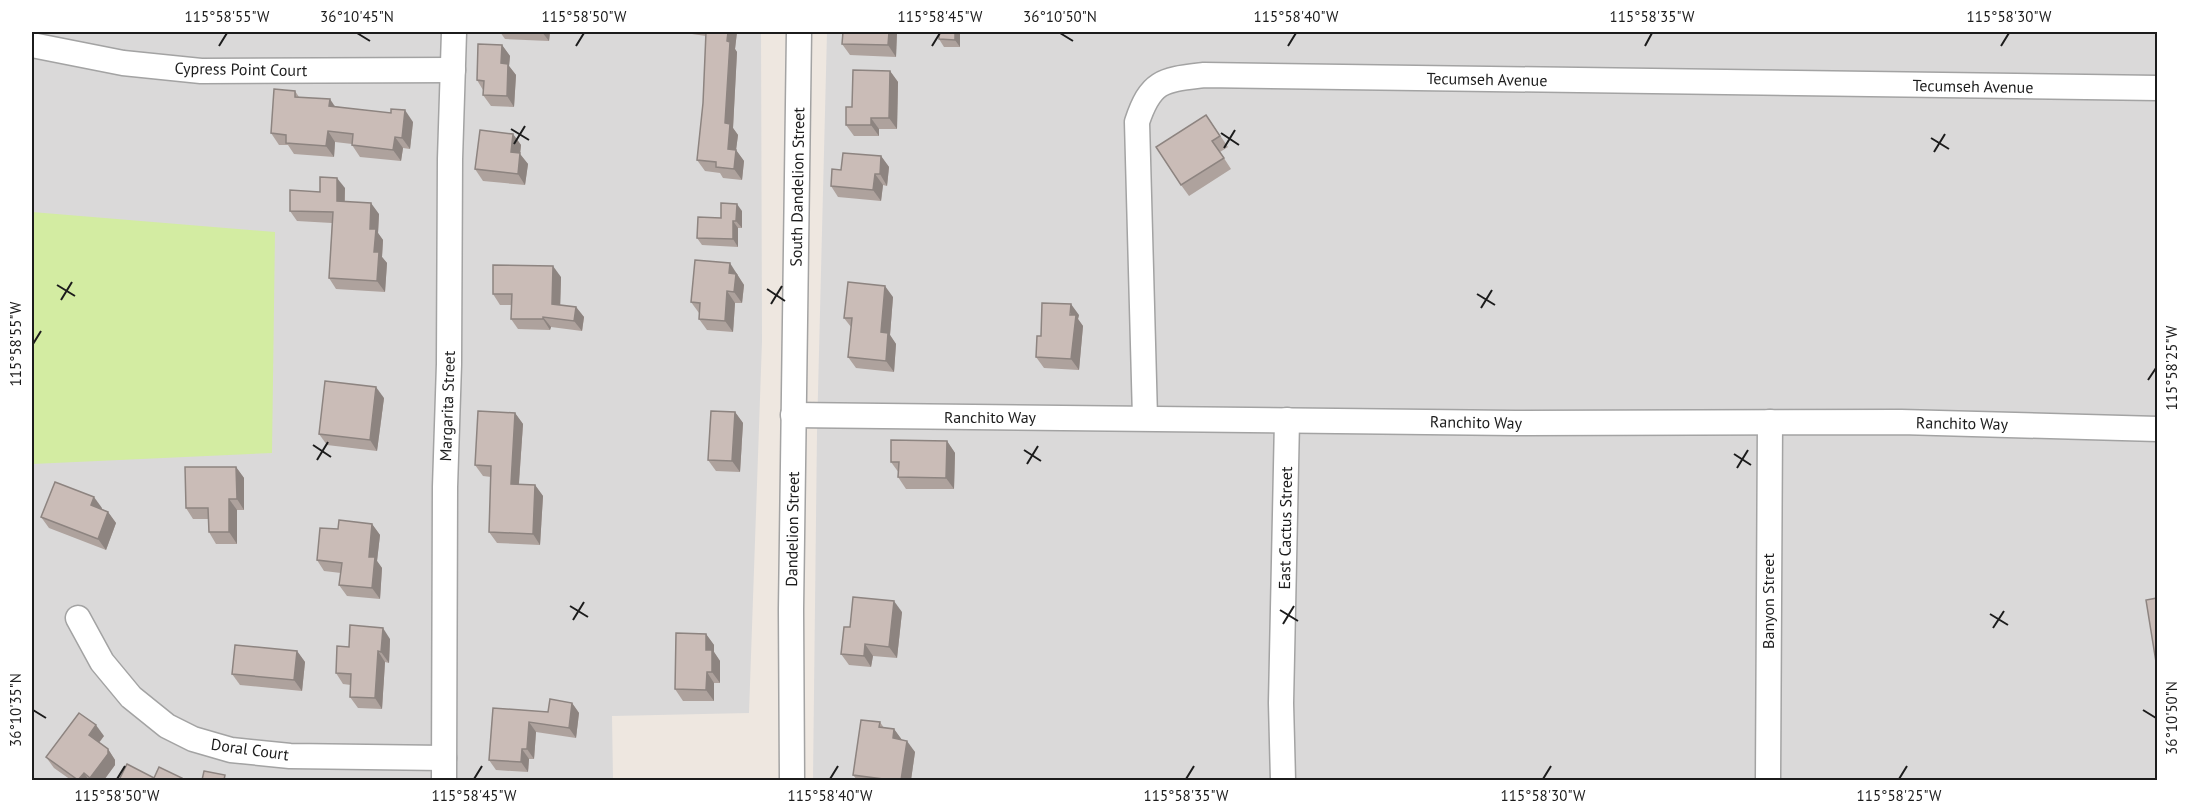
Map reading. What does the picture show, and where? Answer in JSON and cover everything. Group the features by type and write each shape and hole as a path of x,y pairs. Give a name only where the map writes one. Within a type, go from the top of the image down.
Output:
{"street":[{"name":"Margarita Street","path":"444,769 445,487 454,32"},
{"name":"South Dandelion Street","path":"794,415 799,32"},
{"name":"Cypress Point Court","path":"32,45 123,63 201,70 453,70"},
{"name":"Tecumseh Avenue","path":"1145,418 1137,122 1144,100 1155,88 1172,79 1204,75 2157,88"},
{"name":"Ranchito Way","path":"794,415 1503,423 1902,422 2157,429"},
{"name":"Dandelion Street","path":"792,780 794,415"},
{"name":"East Cactus Street","path":"1283,780 1281,703 1287,420"},
{"name":"Banyon Street","path":"1768,780 1770,422"},
{"name":"Doral Court","path":"78,618 102,662 130,698 167,726 193,739 231,750 444,769"}],"shaded area":[{"path":"32,32 761,32 762,341 749,713 612,716 613,780 32,780"},
{"path":"827,32 2157,32 2157,780 813,780 817,432"}],"green space":[{"path":"32,212 275,232 272,453 32,464"}],"building":[{"path":"706,32 728,32 727,41 730,42 725,123 730,124 728,149 736,150 734,169 716,167 716,162 697,160 703,103"},
{"path":"843,32 889,32 888,45 842,44"},
{"path":"939,32 955,32 955,40 939,39"},
{"path":"478,44 502,45 501,63 508,64 507,96 483,95 484,81 477,80"},
{"path":"853,70 890,71 889,118 871,118 871,125 846,125 846,107 852,107"},
{"path":"274,89 295,91 295,97 330,99 329,106 391,113 391,109 405,110 402,138 395,137 393,150 352,145 353,134 328,131 326,146 286,143 286,135 271,133"},
{"path":"1206,115 1220,136 1212,141 1224,158 1181,185 1156,147"},
{"path":"480,130 513,134 511,152 520,153 518,174 475,169"},
{"path":"843,153 881,156 880,174 875,174 873,190 831,186 832,169 841,170"},
{"path":"320,177 337,178 337,201 371,203 370,229 376,229 374,252 379,252 377,281 329,278 333,212 290,211 290,190 320,192"},
{"path":"721,203 737,204 736,221 733,221 733,239 697,238 698,217 721,218"},
{"path":"695,260 730,263 729,273 736,274 734,292 727,291 725,321 699,319 700,303 691,302"},
{"path":"493,265 553,266 552,304 576,307 574,321 543,317 543,319 511,319 512,294 493,294"},
{"path":"848,282 885,286 881,332 888,333 886,361 848,357 852,318 844,318"},
{"path":"1042,303 1071,304 1070,315 1076,315 1071,359 1036,357 1037,336 1041,336"},
{"path":"325,381 376,387 370,440 319,434"},
{"path":"478,411 515,413 511,484 535,485 533,534 489,532 491,466 475,465"},
{"path":"711,411 735,412 732,461 708,460"},
{"path":"891,440 947,441 946,478 898,477 899,462 891,462"},
{"path":"185,467 236,467 237,499 229,499 229,532 209,532 208,508 186,508"},
{"path":"55,482 94,497 91,505 108,512 98,539 41,517"},
{"path":"339,520 372,524 369,557 375,557 372,588 339,585 342,563 317,560 320,528 338,529"},
{"path":"853,597 894,601 889,647 865,644 864,656 841,654 844,627 850,627"},
{"path":"2157,598 2157,662 2156,662 2146,600"},
{"path":"350,625 383,628 381,652 378,651 375,698 350,697 351,674 336,673 337,646 349,647"},
{"path":"676,633 706,634 706,650 712,650 712,672 707,672 706,690 675,689"},
{"path":"235,645 297,651 294,680 232,674"},
{"path":"550,699 572,703 569,728 529,722 527,749 522,749 521,762 489,760 493,708 548,712"},
{"path":"79,713 96,725 89,735 108,749 108,754 90,778 84,773 78,780 46,757"},
{"path":"861,720 880,722 879,727 894,729 893,738 907,741 901,780 853,775"},
{"path":"127,764 154,778 159,767 182,778 181,780 119,780"},
{"path":"204,771 225,775 224,780 202,780"}]}
